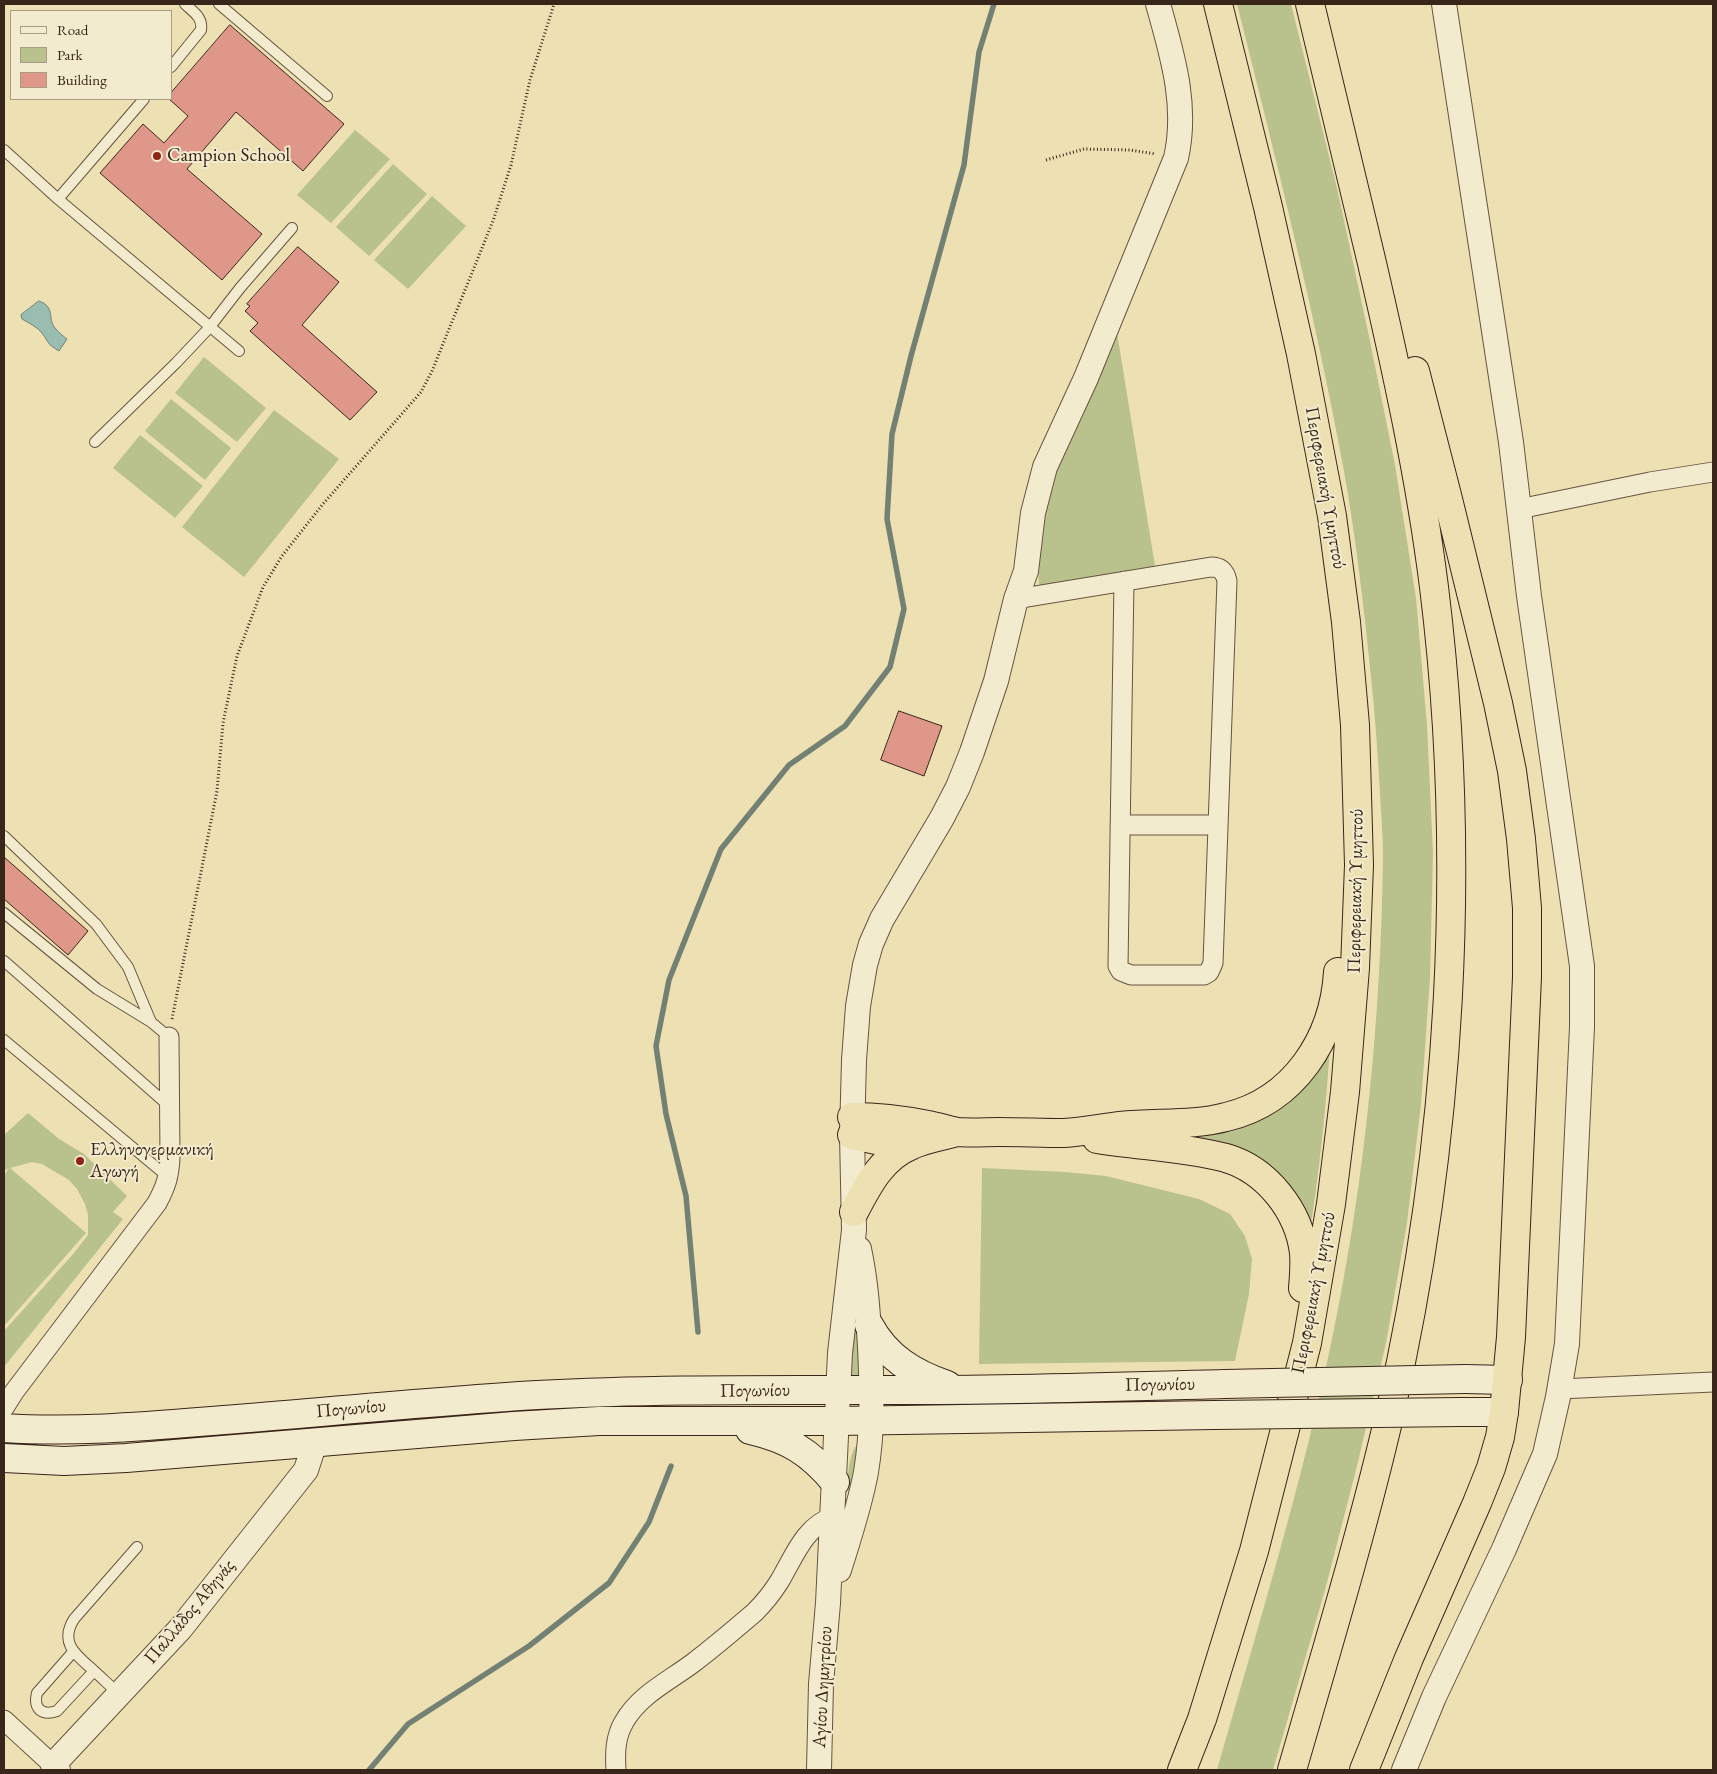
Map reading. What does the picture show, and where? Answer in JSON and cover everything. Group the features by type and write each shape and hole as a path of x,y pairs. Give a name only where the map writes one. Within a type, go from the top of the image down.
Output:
{"highway":[{"name":"Περιφερειακή Υμηττού","path":"1182,1770 1202,1719 1254,1551 1307,1343 1331,1204 1345,1092 1355,968 1359,865 1355,724 1346,622 1332,516 1301,354 1272,225 1218,4"},
{"path":"1292,1770 1368,1504 1409,1316 1425,1221 1437,1126 1450,934 1452,838 1443,670 1434,586 1422,503 1407,420 1350,168 1310,4"},
{"path":"1350,168 1392,288 1448,495 1498,703 1512,771 1521,839 1527,908 1527,977 1512,1338 1500,1437 1477,1502 1409,1658 1364,1770"},
{"path":"852,1126 883,1118 958,1132 1066,1133 1122,1126 1205,1121 1250,1110 1272,1097 1291,1082 1308,1064 1322,1039 1332,1011 1338,984 1343,920 1359,865"},
{"path":"852,1126 891,1143 928,1140"},
{"path":"854,1221 865,1191 888,1159 912,1145 958,1132"},
{"path":"1066,1133 1124,1143 1203,1153 1228,1159 1262,1177 1277,1192 1290,1211 1299,1232 1304,1252 1305,1273 1296,1386"}],"main road":[{"path":"869,1325 882,1346 901,1363 916,1373 966,1390"},
{"name":"Πογωνίου","path":"4,1428 51,1430 106,1429 538,1395 839,1389 966,1390 1465,1379 1508,1380"},
{"name":"Πογωνίου","path":"4,1458 64,1461 126,1458 549,1424 658,1420 838,1421 1504,1412"},
{"path":"706,1421 757,1431 786,1440 813,1458 835,1482"}],"street":[{"path":"828,1603 842,1336 854,1221 852,1126 857,1014 862,977 870,944 882,919 939,824 964,773 996,681 1016,599 1026,571 1034,512 1045,466 1086,378 1176,158 1181,131 1180,106 1172,55 1158,4"},
{"path":"1404,1770 1434,1697 1504,1549 1545,1454 1567,1344 1582,1027 1582,966 1529,596 1511,442 1444,4"},
{"path":"1519,509 1650,482 1713,472"},
{"path":"1016,599 1124,581 1211,567 1217,567 1226,575 1213,963 1209,972 1199,976 1132,975 1126,974 1118,966 1124,581"},
{"path":"1120,825 1218,825"},
{"path":"4,1408 14,1392 157,1203 169,1177 169,1037"},
{"path":"828,1603 863,1486 872,1420 869,1325 863,1268 854,1221"},
{"path":"1559,1389 1713,1382"},
{"name":"Παλλάδος Αθηνάς","path":"56,1767 119,1694 181,1628 306,1470 315,1442"},
{"path":"616,1770 617,1739 623,1722 630,1713 649,1694 693,1663 755,1612 778,1584 810,1533 821,1522 833,1517"},
{"name":"Αγίου Δημητρίου","path":"819,1770 821,1684 828,1603"},
{"path":"4,1720 56,1767"}],"lane":[{"path":"172,66 201,30 199,17 185,4"},
{"path":"219,4 327,96"},
{"path":"58,199 143,100"},
{"path":"4,150 58,199 238,351"},
{"path":"95,442 210,328 240,288 292,228"},
{"path":"4,836 96,924 128,967 150,1022"},
{"path":"4,914 96,990 150,1022 169,1037"},
{"path":"4,961 170,1107"},
{"path":"4,1040 169,1177"},
{"path":"119,1694 74,1652 68,1635 69,1627 74,1619 137,1547"},
{"path":"74,1652 37,1693 35,1701 37,1707 43,1712 50,1714 57,1711 94,1671"}],"path":[{"path":"169,1037 217,791 223,723 237,656 263,587 282,556 323,504 421,392 432,371 496,211 511,164 530,80 554,4"},
{"path":"1046,160 1084,150 1130,150 1176,158"}],"green space":[{"path":"1237,4 1291,4 1337,188 1395,465 1416,598 1427,725 1433,853 1430,978 1421,1104 1407,1223 1386,1343 1356,1470 1325,1590 1273,1770 1217,1770 1294,1499 1321,1389 1344,1276 1362,1157 1375,1037 1382,917 1383,849 1371,677 1344,471 1308,295"},
{"path":"355,130 390,159 331,223 297,195"},
{"path":"393,164 427,194 369,256 336,227"},
{"path":"432,196 466,226 408,289 374,260"},
{"path":"1117,333 1156,572 1045,589 1039,584 1038,567 1043,500"},
{"path":"204,357 266,408 237,442 175,393"},
{"path":"171,399 231,448 205,480 145,431"},
{"path":"274,410 339,459 244,577 182,527"},
{"path":"140,435 203,486 175,518 113,468"},
{"path":"1330,1045 1322,1141 1309,1237 1296,1205 1175,1139 1189,1134"},
{"path":"28,1113 59,1139 84,1154 127,1196 113,1212 123,1219 4,1367 4,1331 88,1235 88,1215 85,1204 77,1189 69,1180 42,1164 32,1162 10,1168 86,1233 4,1326 4,1175 9,1168 4,1171 4,1135"},
{"path":"982,1168 1106,1176 1199,1199 1230,1214 1245,1236 1252,1259 1249,1294 1235,1361 979,1364"},
{"path":"856,1314 860,1373 857,1382 853,1382 849,1364"},
{"path":"855,1447 859,1447 849,1511 848,1470"}],"water":[{"path":"39,301 48,306 53,324 67,339 59,351 50,345 38,329 22,319 21,315"}],"building":[{"name":"Campion School","path":"230,25 344,124 303,171 236,112 187,169 262,234 222,280 100,173 143,124 164,143 188,116 170,100 172,100 172,92"},
{"path":"298,247 339,282 302,325 377,392 350,420 250,331 258,323 245,311 250,306 247,304"},
{"path":"899,711 942,726 924,776 881,760"},
{"path":"4,857 88,931 68,955 4,899"}],"waterway":[{"path":"698,1332 686,1196 666,1114 656,1046 669,980 721,849 789,765 845,726 890,667 904,609 887,519 892,434 911,356 964,165 979,52 994,4"},
{"path":"369,1770 408,1724 529,1646 609,1583 649,1522 671,1466"}],"place":[{"name":"Campion School","path":"157,156"},
{"name":"Ελληνογερμανική Αγωγή","path":"80,1161"}]}
